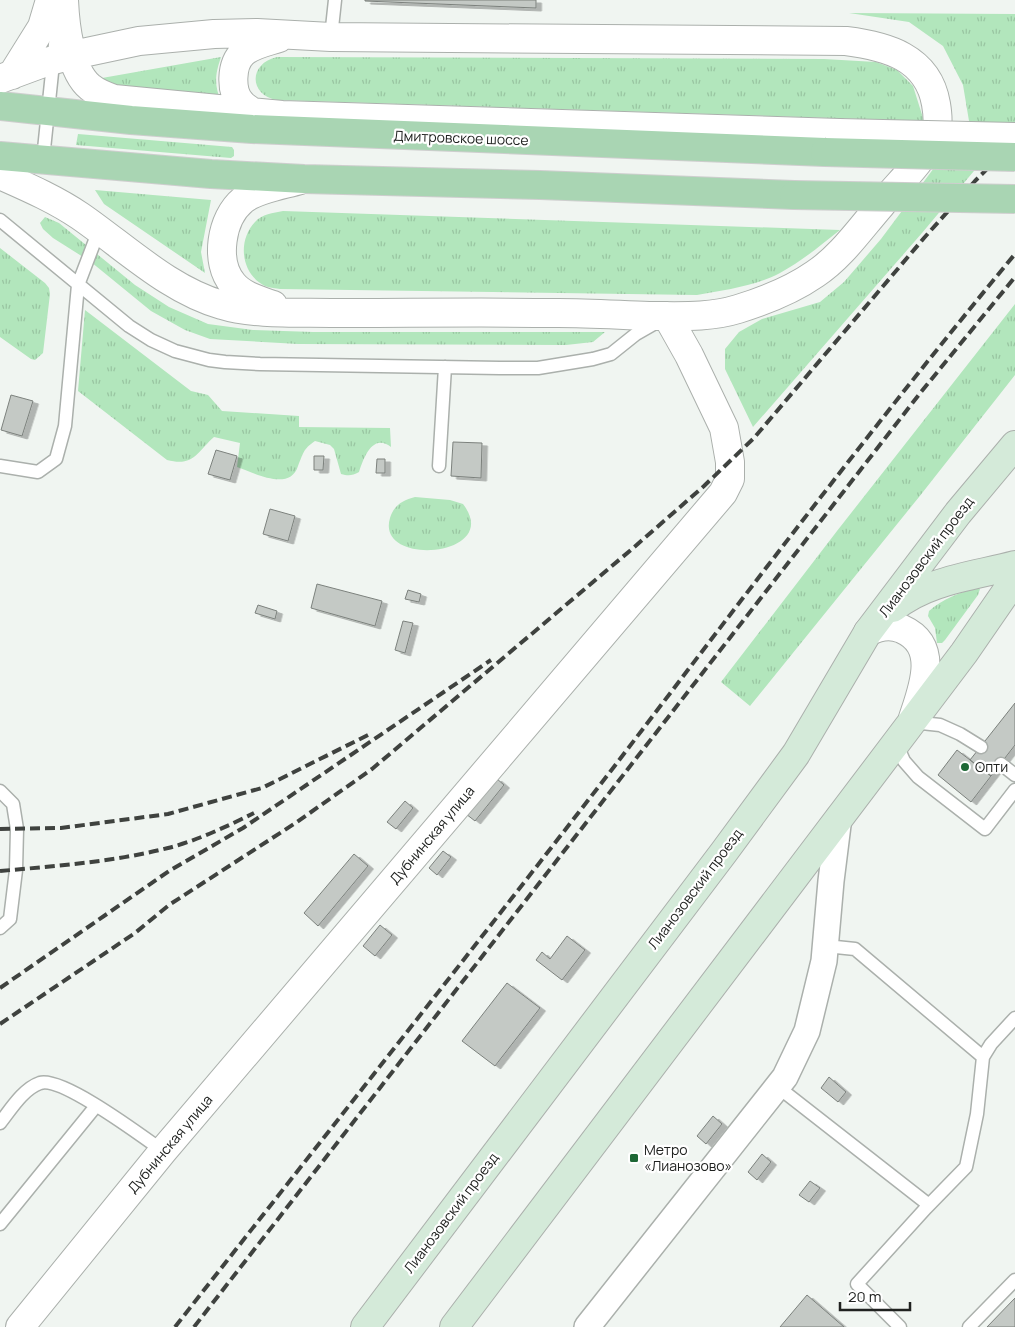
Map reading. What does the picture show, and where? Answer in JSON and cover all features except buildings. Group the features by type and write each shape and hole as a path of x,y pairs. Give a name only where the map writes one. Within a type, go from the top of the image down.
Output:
{"main road":[{"name":"Дмитровское шоссе","path":"0,106 131,120 252,129 652,146 832,142 1015,157"},
{"path":"0,156 211,174 304,179 540,185 794,195 1015,199"},
{"name":"Лианозовский проезд","path":"365,1327 724,852 796,754 872,627 958,513 1015,445"},
{"path":"872,627 902,600 930,586 1015,565"},
{"path":"454,1327 964,652 1015,579"},
{"path":"964,652 1015,612"}],"street":[{"path":"6,77 42,27 50,0"},
{"path":"63,58 64,0"},
{"path":"0,174 50,198 189,293 223,306 243,310 378,314 560,313 702,315 734,310 786,290 814,275 835,258 920,158 934,138 939,120 936,100 930,84 923,72 910,60 869,44 846,40 331,37 257,33 172,37 107,47 63,58 6,77"},
{"path":"254,113 240,103 234,91 233,77 236,63 243,53 259,44 290,36"},
{"path":"63,58 76,68 89,87 100,94 114,99 282,116 832,142 1015,137"},
{"path":"296,312 249,296 232,283 224,265 222,246 224,227 231,212 243,199 304,179"},
{"name":"Дубнинская улица","path":"20,1327 163,1151 724,493 730,479 730,462 724,428 689,355 667,316"},
{"path":"872,627 894,626 908,632 920,644 926,663 924,686 904,732"},
{"path":"587,1327 785,1077 807,1031 819,982 826,946 832,872 839,818"}],"lane":[{"path":"43,159 49,111 63,58 59,0"},
{"path":"331,37 335,0"},
{"path":"0,220 130,326 151,340 175,351 209,360 260,364 538,368 610,354 636,334 667,316"},
{"path":"0,466 38,472 56,459 65,426 78,284 99,230"},
{"path":"438,466 445,367"},
{"path":"981,747 960,734 940,725 904,732 904,761 918,777 985,829 1015,790"},
{"path":"1001,764 1015,775"},
{"path":"0,791 14,804 17,829 16,870 10,919 0,928"},
{"path":"826,946 855,949 983,1057"},
{"path":"900,1327 857,1284 929,1205 966,1168 978,1114 983,1057 991,1044 1014,1020"},
{"path":"0,1123 28,1090 42,1082 62,1086 96,1106 163,1151"},
{"path":"778,1087 929,1205"},
{"path":"0,1224 96,1106"},
{"path":"969,1327 1015,1280"}],"green space":[{"path":"849,13 1015,14 1015,122 922,233 753,427 725,369 725,349 739,332 762,319 820,302 844,282 881,239 969,121 963,85 943,46 909,22"},
{"path":"221,57 216,80 221,102 98,85 102,78"},
{"path":"277,57 824,59 876,62 897,70 913,86 924,121 277,100 261,92 257,86 256,79 257,72 261,66 268,60"},
{"path":"78,134 232,147 234,156 231,158 76,145"},
{"path":"95,190 211,200 201,252 205,273 104,204"},
{"path":"283,211 840,230 811,253 780,273 740,287 697,295 280,289 265,286 251,274 244,257 244,247 249,230 258,219 268,214"},
{"path":"45,217 59,223 135,285 169,307 208,324 253,330 313,332 605,332 593,342 566,345 298,344 210,339 185,330 151,311 91,262 53,238 43,229 40,223"},
{"path":"0,248 49,288 50,294 43,353 35,360 0,337"},
{"path":"1015,304 1015,375 750,706 721,682"},
{"path":"85,310 191,391 208,395 222,411 299,416 299,427 390,428 391,447 384,443 374,445 369,449 359,472 348,475 341,474 334,449 330,445 315,441 304,452 294,474 288,478 280,479 262,476 237,467 240,443 214,437 199,453 189,460 176,462 167,460 78,391"},
{"path":"415,497 450,500 463,504 471,522 467,536 454,545 436,550 417,550 401,544 391,534 390,518 399,504"},
{"path":"980,589 978,595 945,640 942,643 937,643 935,628 928,616 929,611 952,596"}],"railway":[{"path":"0,1024 135,933 169,905 297,822 372,769 632,549 704,486 754,438 924,238 975,181 1015,141"},
{"path":"175,1327 556,842 860,446 1015,254"},
{"path":"194,1327 921,392 1015,277"},
{"path":"0,988 169,871 243,828 491,660"},
{"path":"0,829 61,828 168,814 262,788 368,735"},
{"path":"0,871 84,863 147,853 190,841 254,813"}],"place":[{"name":"Опти","path":"965,767"},
{"name":"Метро «Лианозово»","path":"634,1158"}]}
